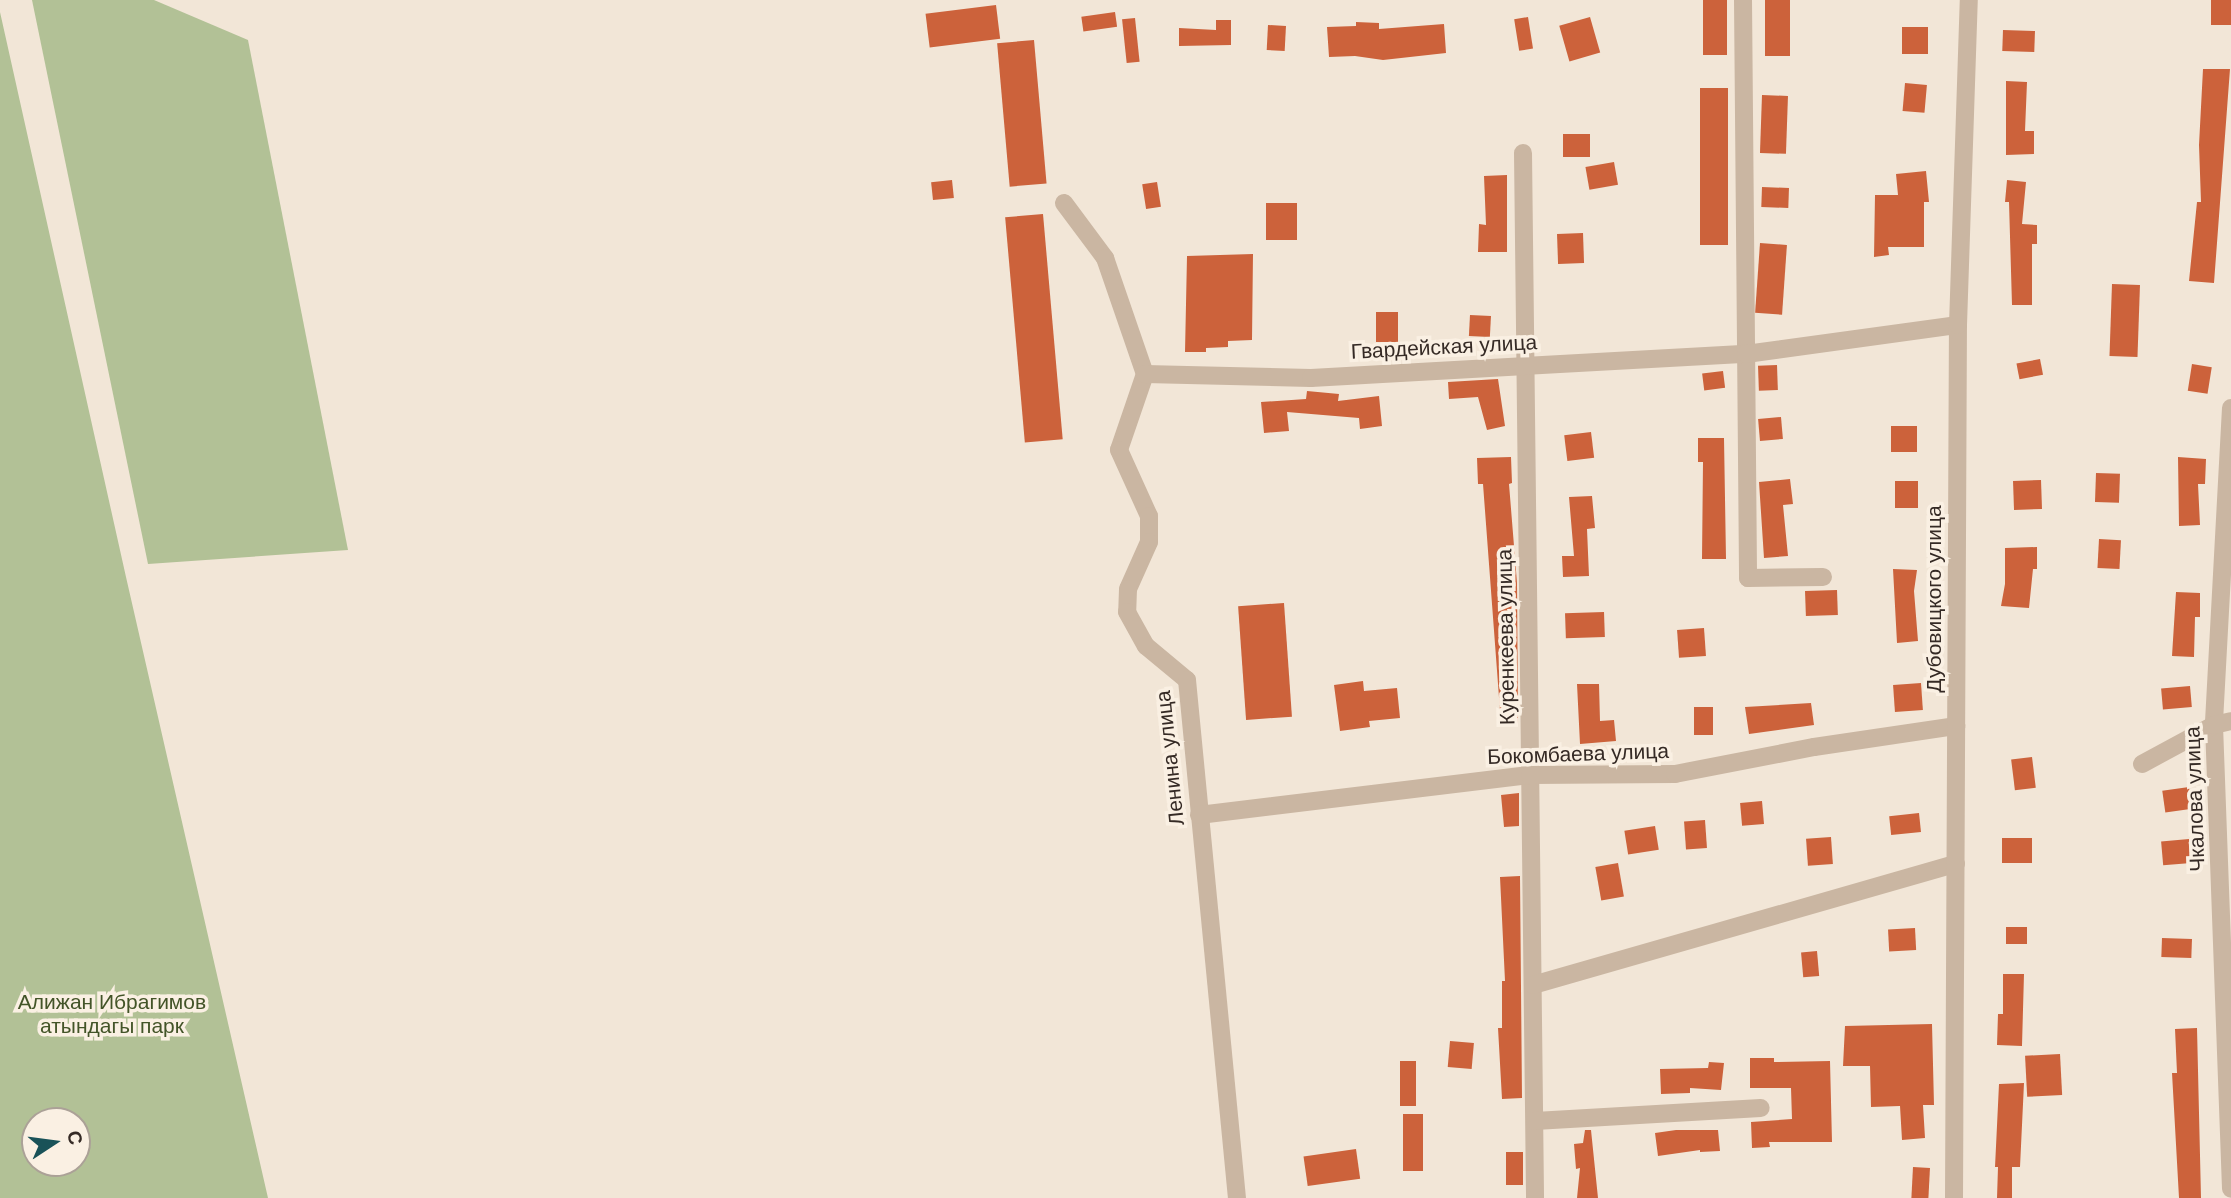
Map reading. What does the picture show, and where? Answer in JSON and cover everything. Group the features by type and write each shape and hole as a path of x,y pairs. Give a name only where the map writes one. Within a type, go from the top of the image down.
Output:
{"street":[{"path":"1743,0 1748,578 1824,577"},
{"name":"Дубовицкого улица","path":"1954,1198 1958,325 1969,0"},
{"name":"Куренкеева улица","path":"1523,153 1535,1198"},
{"path":"1064,204 1105,258 1145,374"},
{"name":"Гвардейская улица","path":"1145,374 1311,377 1746,354 1958,325"},
{"name":"Ленина улица","path":"1145,374 1119,450 1149,516 1149,542 1128,589 1127,612 1146,646 1187,680 1237,1198"},
{"name":"Чкалова улица","path":"2231,408 2222,723 2231,1189"},
{"path":"2142,764 2222,723"},
{"name":"Бокомбаева улица","path":"1199,815 1530,775 1675,774 1814,747 1956,726"},
{"path":"1533,985 1956,864"},
{"path":"1535,1121 1761,1108"}],"green space":[{"path":"32,0 154,0 248,40 348,550 148,564"},
{"name":"Алижан Ибрагимов атындагы парк","path":"0,12 126,577 268,1198 0,1198"}],"building":[{"path":"1703,0 1727,0 1727,55 1703,55"},
{"path":"1765,0 1790,0 1790,56 1765,56"},
{"path":"2211,0 2231,0 2231,25 2211,25"},
{"path":"996,5 1000,39 930,47 926,14"},
{"path":"1115,12 1117,27 1083,32 1081,17"},
{"path":"1528,17 1533,49 1519,51 1514,19"},
{"path":"1590,17 1600,53 1569,61 1559,26"},
{"path":"1135,18 1140,62 1127,63 1122,19"},
{"path":"1216,20 1231,20 1231,45 1179,46 1179,28 1216,30"},
{"path":"1356,22 1379,23 1379,29 1444,24 1446,53 1383,60 1355,56 1329,57 1327,27 1356,26"},
{"path":"1268,25 1286,26 1285,51 1267,50"},
{"path":"1902,27 1928,27 1928,54 1902,54"},
{"path":"2003,30 2035,31 2034,52 2002,51"},
{"path":"1034,40 1047,183 1010,187 997,43"},
{"path":"2203,69 2230,69 2214,283 2189,281 2197,202 2201,202 2199,145"},
{"path":"2006,81 2027,82 2025,131 2034,131 2034,154 2006,155"},
{"path":"1905,83 1927,85 1924,113 1903,111"},
{"path":"1700,88 1728,88 1728,245 1700,245"},
{"path":"1762,95 1788,96 1786,154 1760,153"},
{"path":"1563,134 1590,134 1590,157 1563,157"},
{"path":"1614,162 1618,185 1589,190 1585,167"},
{"path":"1926,171 1929,202 1924,202 1924,247 1888,247 1889,255 1874,257 1875,195 1898,195 1896,174"},
{"path":"1507,175 1507,252 1478,252 1479,224 1486,225 1484,176"},
{"path":"952,180 954,198 933,200 931,182"},
{"path":"2007,180 2026,182 2022,224 2037,225 2037,244 2032,244 2032,305 2012,305 2009,202 2005,202"},
{"path":"1157,182 1161,207 1146,209 1142,184"},
{"path":"1762,187 1789,188 1788,208 1761,207"},
{"path":"1266,203 1297,203 1297,240 1266,240"},
{"path":"1043,214 1063,439 1025,442 1005,217"},
{"path":"1583,233 1584,263 1558,264 1557,234"},
{"path":"1760,243 1787,245 1782,315 1755,313"},
{"path":"1253,254 1252,340 1228,341 1228,347 1206,348 1206,352 1185,352 1187,256"},
{"path":"2112,284 2140,285 2137,357 2109,356"},
{"path":"1376,312 1398,312 1398,342 1376,342"},
{"path":"1470,315 1491,316 1490,337 1469,336"},
{"path":"2040,359 2043,375 2019,379 2016,364"},
{"path":"2192,364 2212,367 2208,394 2188,391"},
{"path":"1777,365 1778,390 1759,391 1758,366"},
{"path":"1723,371 1725,388 1704,390 1702,374"},
{"path":"1498,379 1505,426 1487,430 1478,397 1449,399 1448,382"},
{"path":"1307,391 1339,394 1338,401 1379,396 1382,426 1360,429 1359,418 1287,412 1289,431 1264,433 1261,402 1306,399"},
{"path":"1781,417 1783,439 1760,441 1758,419"},
{"path":"1891,426 1917,426 1917,452 1891,452"},
{"path":"1591,432 1594,458 1567,461 1564,435"},
{"path":"1698,438 1724,438 1726,559 1702,559 1703,462 1698,462"},
{"path":"1511,457 1512,483 1509,484 1517,583 1518,723 1501,724 1483,484 1478,484 1477,458"},
{"path":"2178,457 2206,459 2205,484 2198,484 2200,525 2179,526"},
{"path":"2096,473 2120,474 2119,503 2095,502"},
{"path":"1790,479 1793,504 1783,505 1788,556 1764,558 1759,482"},
{"path":"2041,480 2042,509 2014,510 2013,481"},
{"path":"1895,481 1918,481 1918,508 1895,508"},
{"path":"1592,496 1595,528 1587,529 1589,576 1563,577 1562,556 1574,556 1569,497"},
{"path":"2099,539 2121,540 2119,569 2097,568"},
{"path":"2037,547 2037,569 2033,569 2029,608 2001,606 2005,584 2005,548"},
{"path":"1893,569 1917,570 1914,591 1918,641 1897,643"},
{"path":"1837,590 1838,615 1806,616 1805,591"},
{"path":"2176,592 2200,593 2200,617 2195,617 2194,657 2172,656"},
{"path":"1284,603 1292,717 1246,720 1238,606"},
{"path":"1604,612 1605,637 1566,638 1565,613"},
{"path":"1704,628 1706,656 1679,658 1677,630"},
{"path":"1363,681 1364,691 1397,688 1400,718 1369,721 1370,727 1340,731 1334,685"},
{"path":"1921,683 1923,710 1895,712 1893,685"},
{"path":"1577,684 1599,684 1600,721 1614,720 1616,741 1580,744"},
{"path":"2190,686 2192,707 2163,709 2161,689"},
{"path":"1811,703 1814,725 1749,734 1745,707"},
{"path":"1694,707 1713,707 1713,735 1694,735"},
{"path":"2032,757 2036,788 2015,790 2011,760"},
{"path":"2189,787 2192,809 2165,813 2162,791"},
{"path":"1519,793 1519,826 1504,827 1501,795"},
{"path":"1762,801 1764,824 1742,826 1740,803"},
{"path":"1919,813 1921,832 1891,835 1889,816"},
{"path":"1705,820 1707,848 1686,849 1684,821"},
{"path":"1655,826 1659,850 1628,855 1624,831"},
{"path":"1831,837 1833,864 1808,866 1806,839"},
{"path":"2002,838 2032,838 2032,863 2002,863"},
{"path":"2189,839 2191,863 2163,865 2161,841"},
{"path":"1618,863 1624,896 1601,900 1595,867"},
{"path":"1520,876 1522,1098 1502,1099 1498,1028 1502,1028 1502,981 1505,981 1500,877"},
{"path":"2006,927 2027,927 2027,944 2006,944"},
{"path":"1915,928 1916,950 1889,951 1888,929"},
{"path":"2162,938 2192,939 2191,958 2161,957"},
{"path":"1817,951 1819,976 1803,977 1801,952"},
{"path":"2003,974 2024,974 2022,1046 1997,1045 1998,1014 2003,1014"},
{"path":"1932,1024 1934,1105 1923,1105 1925,1138 1902,1140 1900,1106 1871,1107 1870,1066 1843,1066 1845,1026"},
{"path":"2197,1028 2201,1198 2179,1198 2172,1073 2177,1073 2175,1029"},
{"path":"1450,1041 1474,1043 1472,1069 1448,1067"},
{"path":"2060,1054 2062,1095 2027,1097 2025,1056"},
{"path":"1750,1058 1774,1058 1774,1062 1830,1061 1832,1142 1769,1142 1770,1147 1752,1148 1751,1122 1792,1119 1791,1088 1750,1088"},
{"path":"1400,1061 1416,1061 1416,1106 1400,1106"},
{"path":"1709,1062 1724,1063 1721,1090 1690,1088 1690,1093 1661,1094 1660,1069 1708,1068"},
{"path":"2024,1083 2020,1167 2012,1167 2012,1198 1997,1198 1998,1167 1995,1167 1999,1084"},
{"path":"1403,1114 1423,1114 1423,1171 1403,1171"},
{"path":"1585,1130 1591,1130 1598,1198 1577,1198 1580,1168 1576,1169 1574,1144 1583,1143"},
{"path":"1718,1130 1720,1151 1700,1150 1658,1156 1655,1133"},
{"path":"1356,1149 1360,1179 1308,1186 1304,1156"},
{"path":"1506,1152 1523,1152 1523,1185 1506,1185"},
{"path":"1913,1167 1930,1168 1928,1198 1911,1198"}]}
